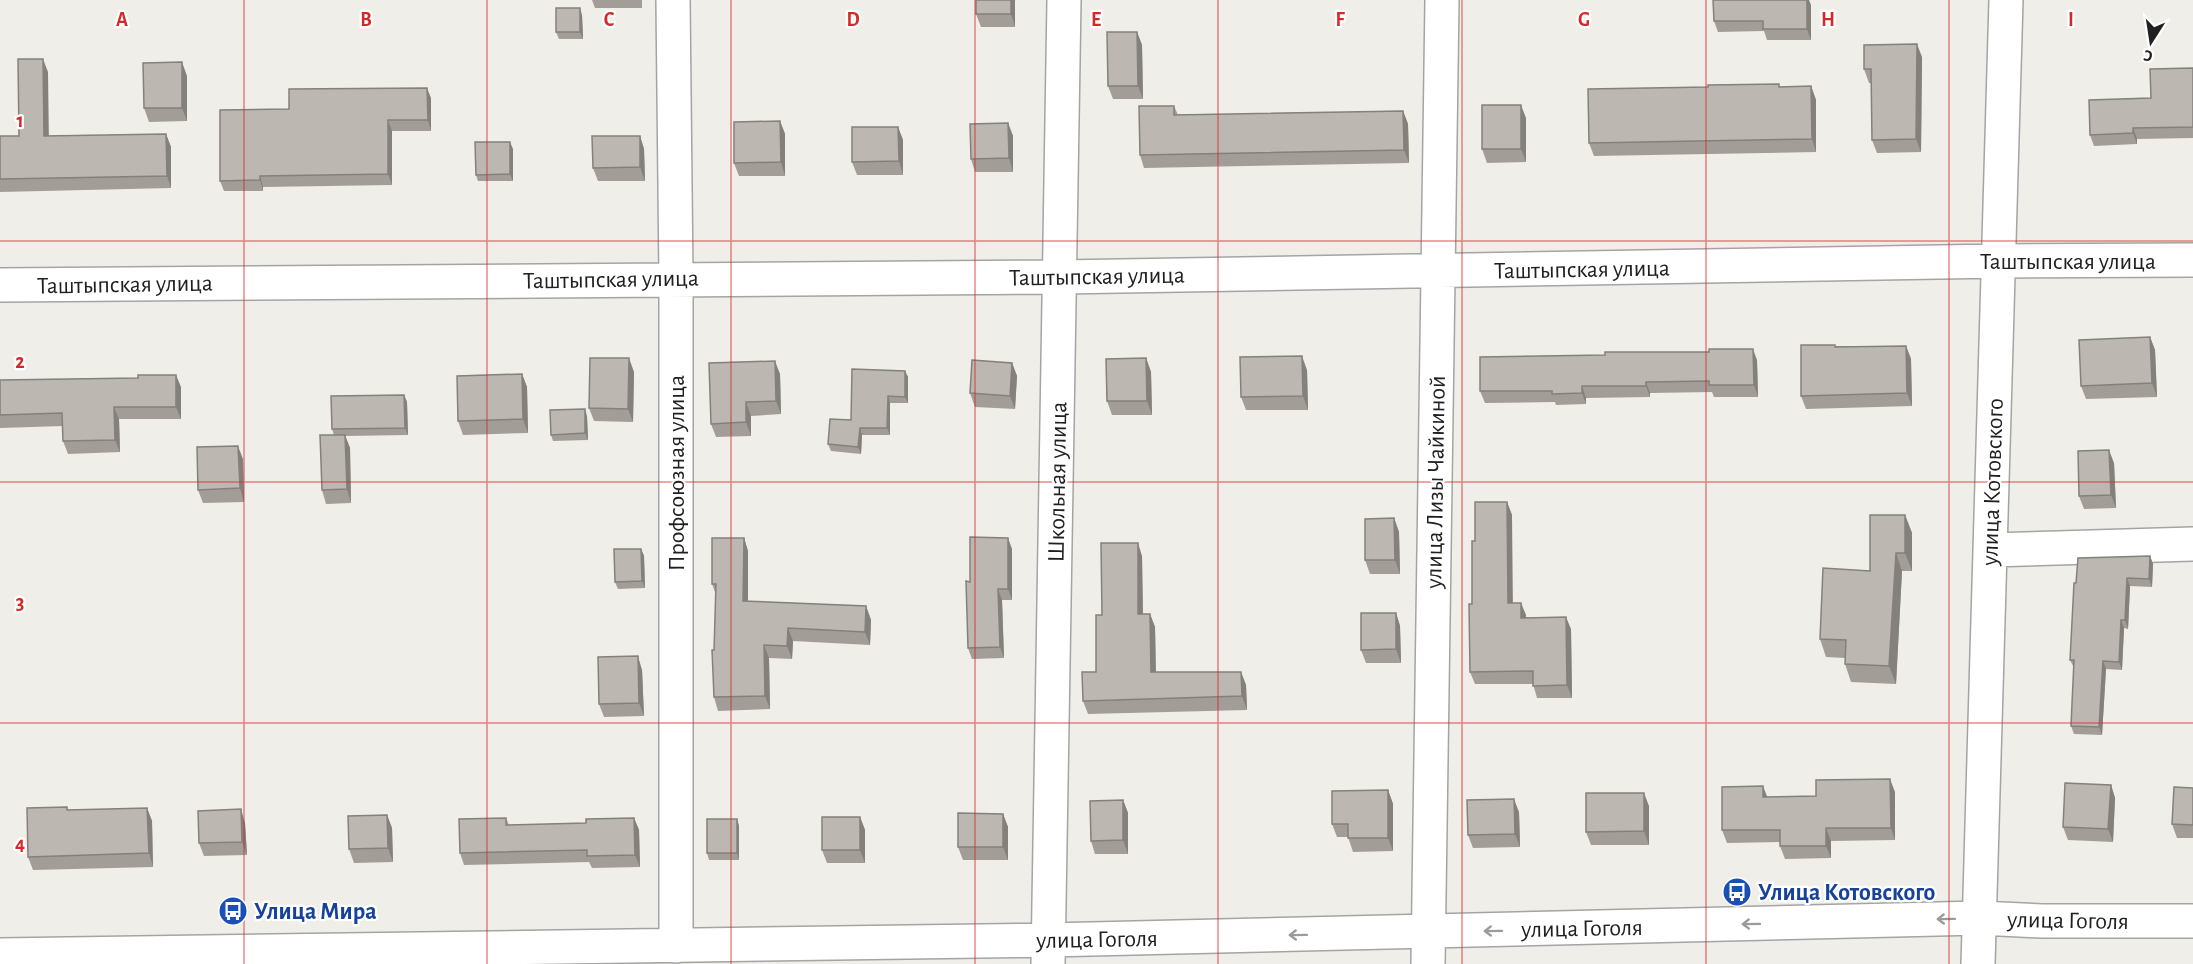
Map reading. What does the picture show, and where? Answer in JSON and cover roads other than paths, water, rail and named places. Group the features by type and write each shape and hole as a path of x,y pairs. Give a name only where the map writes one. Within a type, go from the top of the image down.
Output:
{"street":[{"name":"Профсоюзная улица","path":"673,0 676,279 676,946"},
{"name":"Школьная улица","path":"1049,952 1065,0"},
{"name":"улица Лизы Чайкиной","path":"1429,948 1442,0"},
{"name":"улица Котовского","path":"1978,964 2006,0"},
{"name":"Таштыпская улица","path":"0,285 1060,277 1998,261 2193,260"},
{"path":"1990,550 2193,544"},
{"name":"улица Гоголя","path":"0,955 641,956 676,946 1049,952 1429,948 1980,918 2042,921 2193,921"}],"place":[{"name":"Улица Котовского","path":"1737,892"},
{"name":"Улица Мира","path":"233,911"}]}
